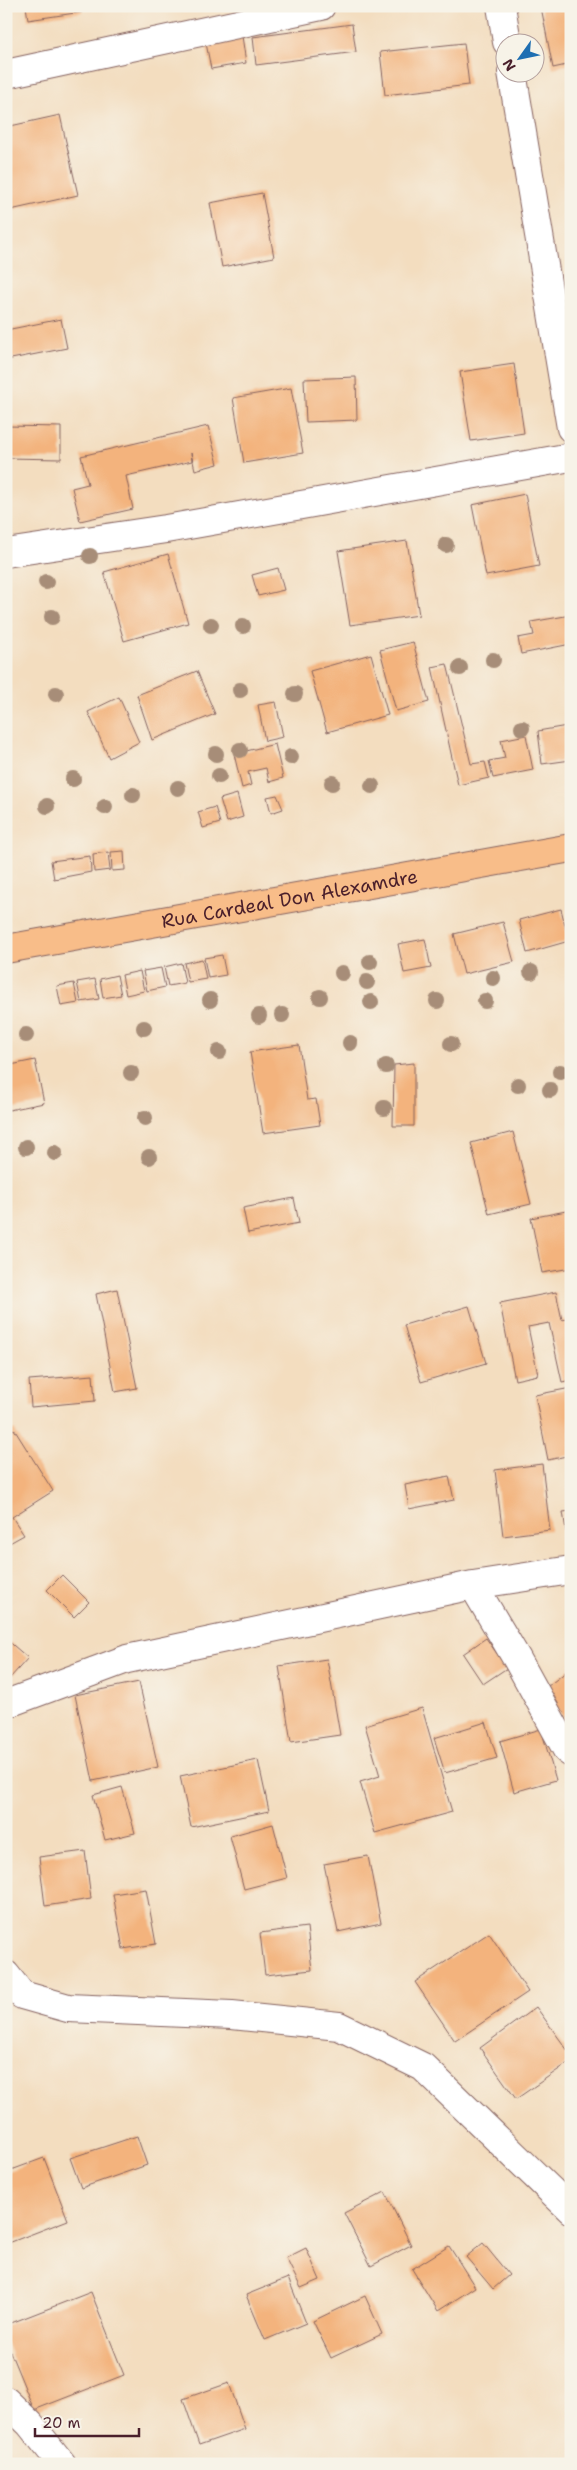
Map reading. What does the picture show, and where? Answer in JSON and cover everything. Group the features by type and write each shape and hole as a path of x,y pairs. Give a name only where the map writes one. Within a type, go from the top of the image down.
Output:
{"main road":[{"name":"Rua Cardeal Don Alexamdre","path":"6,949 571,848"}],"street":[{"path":"6,74 320,6"},
{"path":"501,6 505,32"},
{"path":"514,82 571,428"},
{"path":"6,553 166,529 571,457"},
{"path":"6,1704 127,1659 473,1585 571,1570"},
{"path":"473,1585 518,1659 567,1750 571,1753"},
{"path":"11,1994 68,2008 232,2015 338,2026 423,2067 571,2210"},
{"path":"6,2401 30,2424 62,2464"}],"building":[{"path":"26,6 82,6 82,12 28,20"},
{"path":"571,6 571,64 553,68 541,7"},
{"path":"352,24 356,52 256,65 253,37"},
{"path":"242,36 246,63 211,69 206,43"},
{"path":"464,43 469,85 385,95 380,52"},
{"path":"60,115 78,195 6,211 6,127"},
{"path":"262,193 274,257 222,267 210,203"},
{"path":"61,319 67,348 6,360 6,330"},
{"path":"514,364 524,433 471,441 460,372"},
{"path":"356,377 357,420 306,422 304,379"},
{"path":"291,388 303,453 244,463 233,398"},
{"path":"6,426 61,427 61,459 6,458"},
{"path":"208,426 218,464 195,470 191,453 192,461 126,476 133,509 80,521 72,488 88,484 81,456"},
{"path":"525,494 539,566 486,576 472,505"},
{"path":"407,541 419,615 350,625 338,551"},
{"path":"168,554 188,623 124,641 104,572"},
{"path":"278,568 284,590 258,596 252,575"},
{"path":"571,615 571,644 521,654 518,638 534,635 531,622"},
{"path":"413,642 429,702 396,711 380,650"},
{"path":"371,654 388,715 327,732 310,671"},
{"path":"447,664 471,764 485,762 489,778 458,785 432,667"},
{"path":"197,671 215,714 152,740 137,695"},
{"path":"119,697 139,742 109,758 88,712"},
{"path":"276,702 283,737 265,741 258,705"},
{"path":"567,726 571,760 542,764 538,731"},
{"path":"526,735 533,770 493,778 489,761 505,758 501,740"},
{"path":"275,744 283,778 269,782 266,768 248,772 251,785 242,788 234,754"},
{"path":"237,794 243,817 227,822 220,799"},
{"path":"277,795 283,809 271,813 267,797"},
{"path":"215,807 220,823 203,828 198,812"},
{"path":"124,851 125,870 112,871 111,852"},
{"path":"108,852 110,870 94,872 93,854"},
{"path":"90,856 91,872 54,879 51,861"},
{"path":"561,909 569,941 527,953 519,920"},
{"path":"503,922 514,962 464,974 454,934"},
{"path":"425,939 431,968 404,973 398,944"},
{"path":"222,955 226,975 208,978 204,958"},
{"path":"202,959 206,979 188,982 184,963"},
{"path":"181,963 185,983 168,986 164,967"},
{"path":"161,968 165,987 147,991 143,971"},
{"path":"140,971 144,991 126,995 122,975"},
{"path":"117,975 121,995 103,998 100,979"},
{"path":"95,979 99,999 81,1002 77,982"},
{"path":"74,983 78,1003 61,1006 57,986"},
{"path":"299,1045 307,1100 316,1099 320,1125 263,1133 250,1052"},
{"path":"35,1060 44,1103 9,1110 6,1098 6,1066"},
{"path":"414,1063 414,1126 393,1126 394,1065"},
{"path":"513,1132 531,1204 489,1214 471,1143"},
{"path":"294,1198 299,1223 248,1233 243,1208"},
{"path":"571,1210 571,1268 542,1273 531,1218"},
{"path":"117,1289 137,1388 115,1392 96,1294"},
{"path":"556,1292 562,1320 571,1318 571,1380 562,1382 549,1323 528,1327 538,1375 515,1380 500,1303"},
{"path":"469,1306 486,1363 421,1382 404,1325"},
{"path":"93,1375 95,1401 31,1407 29,1380"},
{"path":"571,1388 571,1455 548,1460 535,1395"},
{"path":"14,1429 53,1491 12,1517 24,1535 6,1545 6,1514 8,1513 6,1509 6,1434"},
{"path":"542,1464 550,1530 503,1536 495,1470"},
{"path":"449,1476 454,1500 409,1509 405,1485"},
{"path":"571,1511 571,1554 570,1554 563,1512"},
{"path":"62,1575 89,1602 74,1617 47,1590"},
{"path":"486,1638 507,1668 483,1684 463,1654"},
{"path":"6,1639 28,1658 10,1678 6,1675"},
{"path":"327,1659 340,1735 291,1742 279,1666"},
{"path":"571,1668 571,1727 543,1690"},
{"path":"139,1682 158,1767 93,1781 75,1695"},
{"path":"422,1708 452,1812 375,1833 360,1782 380,1776 365,1725"},
{"path":"486,1722 497,1758 445,1773 434,1738"},
{"path":"541,1729 556,1780 514,1792 500,1741"},
{"path":"258,1760 269,1811 191,1827 180,1776"},
{"path":"122,1787 135,1833 105,1840 93,1795"},
{"path":"273,1824 287,1878 244,1889 230,1836"},
{"path":"85,1851 91,1899 45,1906 39,1857"},
{"path":"368,1856 381,1923 338,1932 324,1864"},
{"path":"146,1889 156,1944 123,1949 113,1894"},
{"path":"307,1927 312,1970 265,1975 260,1933"},
{"path":"489,1933 528,1992 455,2041 415,1982"},
{"path":"536,2007 571,2055 571,2061 516,2099 480,2048"},
{"path":"137,2136 147,2165 81,2188 70,2158"},
{"path":"44,2158 68,2220 6,2244 6,2172"},
{"path":"385,2192 411,2245 371,2266 344,2213"},
{"path":"483,2243 509,2275 493,2289 466,2257"},
{"path":"449,2246 475,2287 438,2311 412,2269"},
{"path":"306,2248 320,2280 301,2288 286,2258"},
{"path":"288,2278 306,2323 265,2340 246,2295"},
{"path":"91,2292 124,2375 34,2410 6,2342 6,2325"},
{"path":"365,2296 382,2334 331,2358 313,2321"},
{"path":"229,2383 245,2429 199,2445 183,2399"}]}
